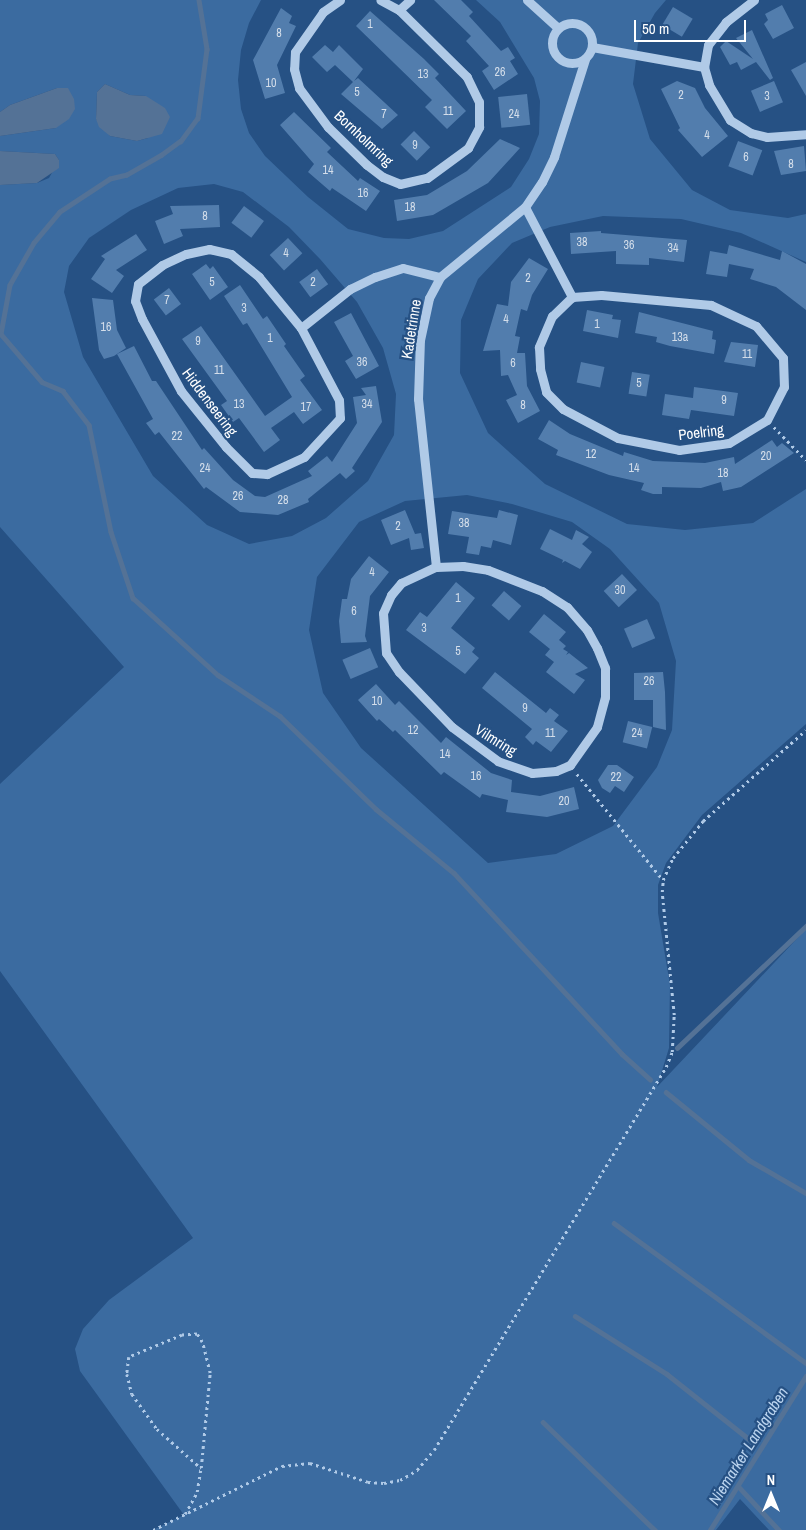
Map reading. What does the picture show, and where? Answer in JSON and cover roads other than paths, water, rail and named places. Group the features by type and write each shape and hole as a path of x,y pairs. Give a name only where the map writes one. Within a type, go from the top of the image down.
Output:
{"street":[{"name":"Bornholmring","path":"340,0 323,12 296,52 294,70 299,88 328,126 367,165 383,177 400,184 427,178 468,148 479,126 479,102 467,77 399,10 380,0"},
{"path":"399,10 410,0"},
{"path":"527,0 558,28"},
{"path":"754,0 726,22 708,45 704,67 709,85 730,120 751,133 767,137 806,134"},
{"path":"585,59 575,63 565,62 557,56 553,36 558,28 570,22 582,25 591,34 592,47 704,67"},
{"name":"Kadetrinne","path":"436,567 418,398 420,340 429,298 440,277 525,207 554,157 585,59 592,47"},
{"path":"525,207 572,298"},
{"name":"Hiddenseering","path":"209,249 231,254 259,278 301,328 339,400 340,418 304,457 267,474 252,473 226,447 181,391 142,319 135,301 138,284 162,265 186,254 209,249"},
{"path":"301,328 350,289 374,278 403,268 440,277"},
{"name":"Poelring","path":"601,295 711,305 756,326 783,358 784,387 767,420 729,443 679,450 618,438 563,409 546,392 540,369 539,347 552,316 572,298 601,295"},
{"name":"Vilmring","path":"436,567 488,570 517,580 567,607 587,630 605,668 605,697 597,727 570,765 556,771 532,773 498,761 452,727 390,660 382,632 383,613 391,595 412,576 436,567"}],"waterway":[{"path":"199,0 207,49 198,118 181,141 162,155 127,175 110,179 60,212 34,243 10,285 1,334 42,382 63,391 89,425 111,532 133,598 218,675 280,716 376,809 454,873 622,1054 650,1079"},
{"path":"677,1048 806,926"},
{"path":"666,1092 749,1160 806,1193"},
{"path":"614,1223 806,1363"},
{"path":"575,1316 667,1374 754,1443"},
{"name":"Niemarker Landgraben","path":"710,1530 806,1376"},
{"path":"543,1422 655,1530"},
{"path":"739,1487 779,1530"}]}
